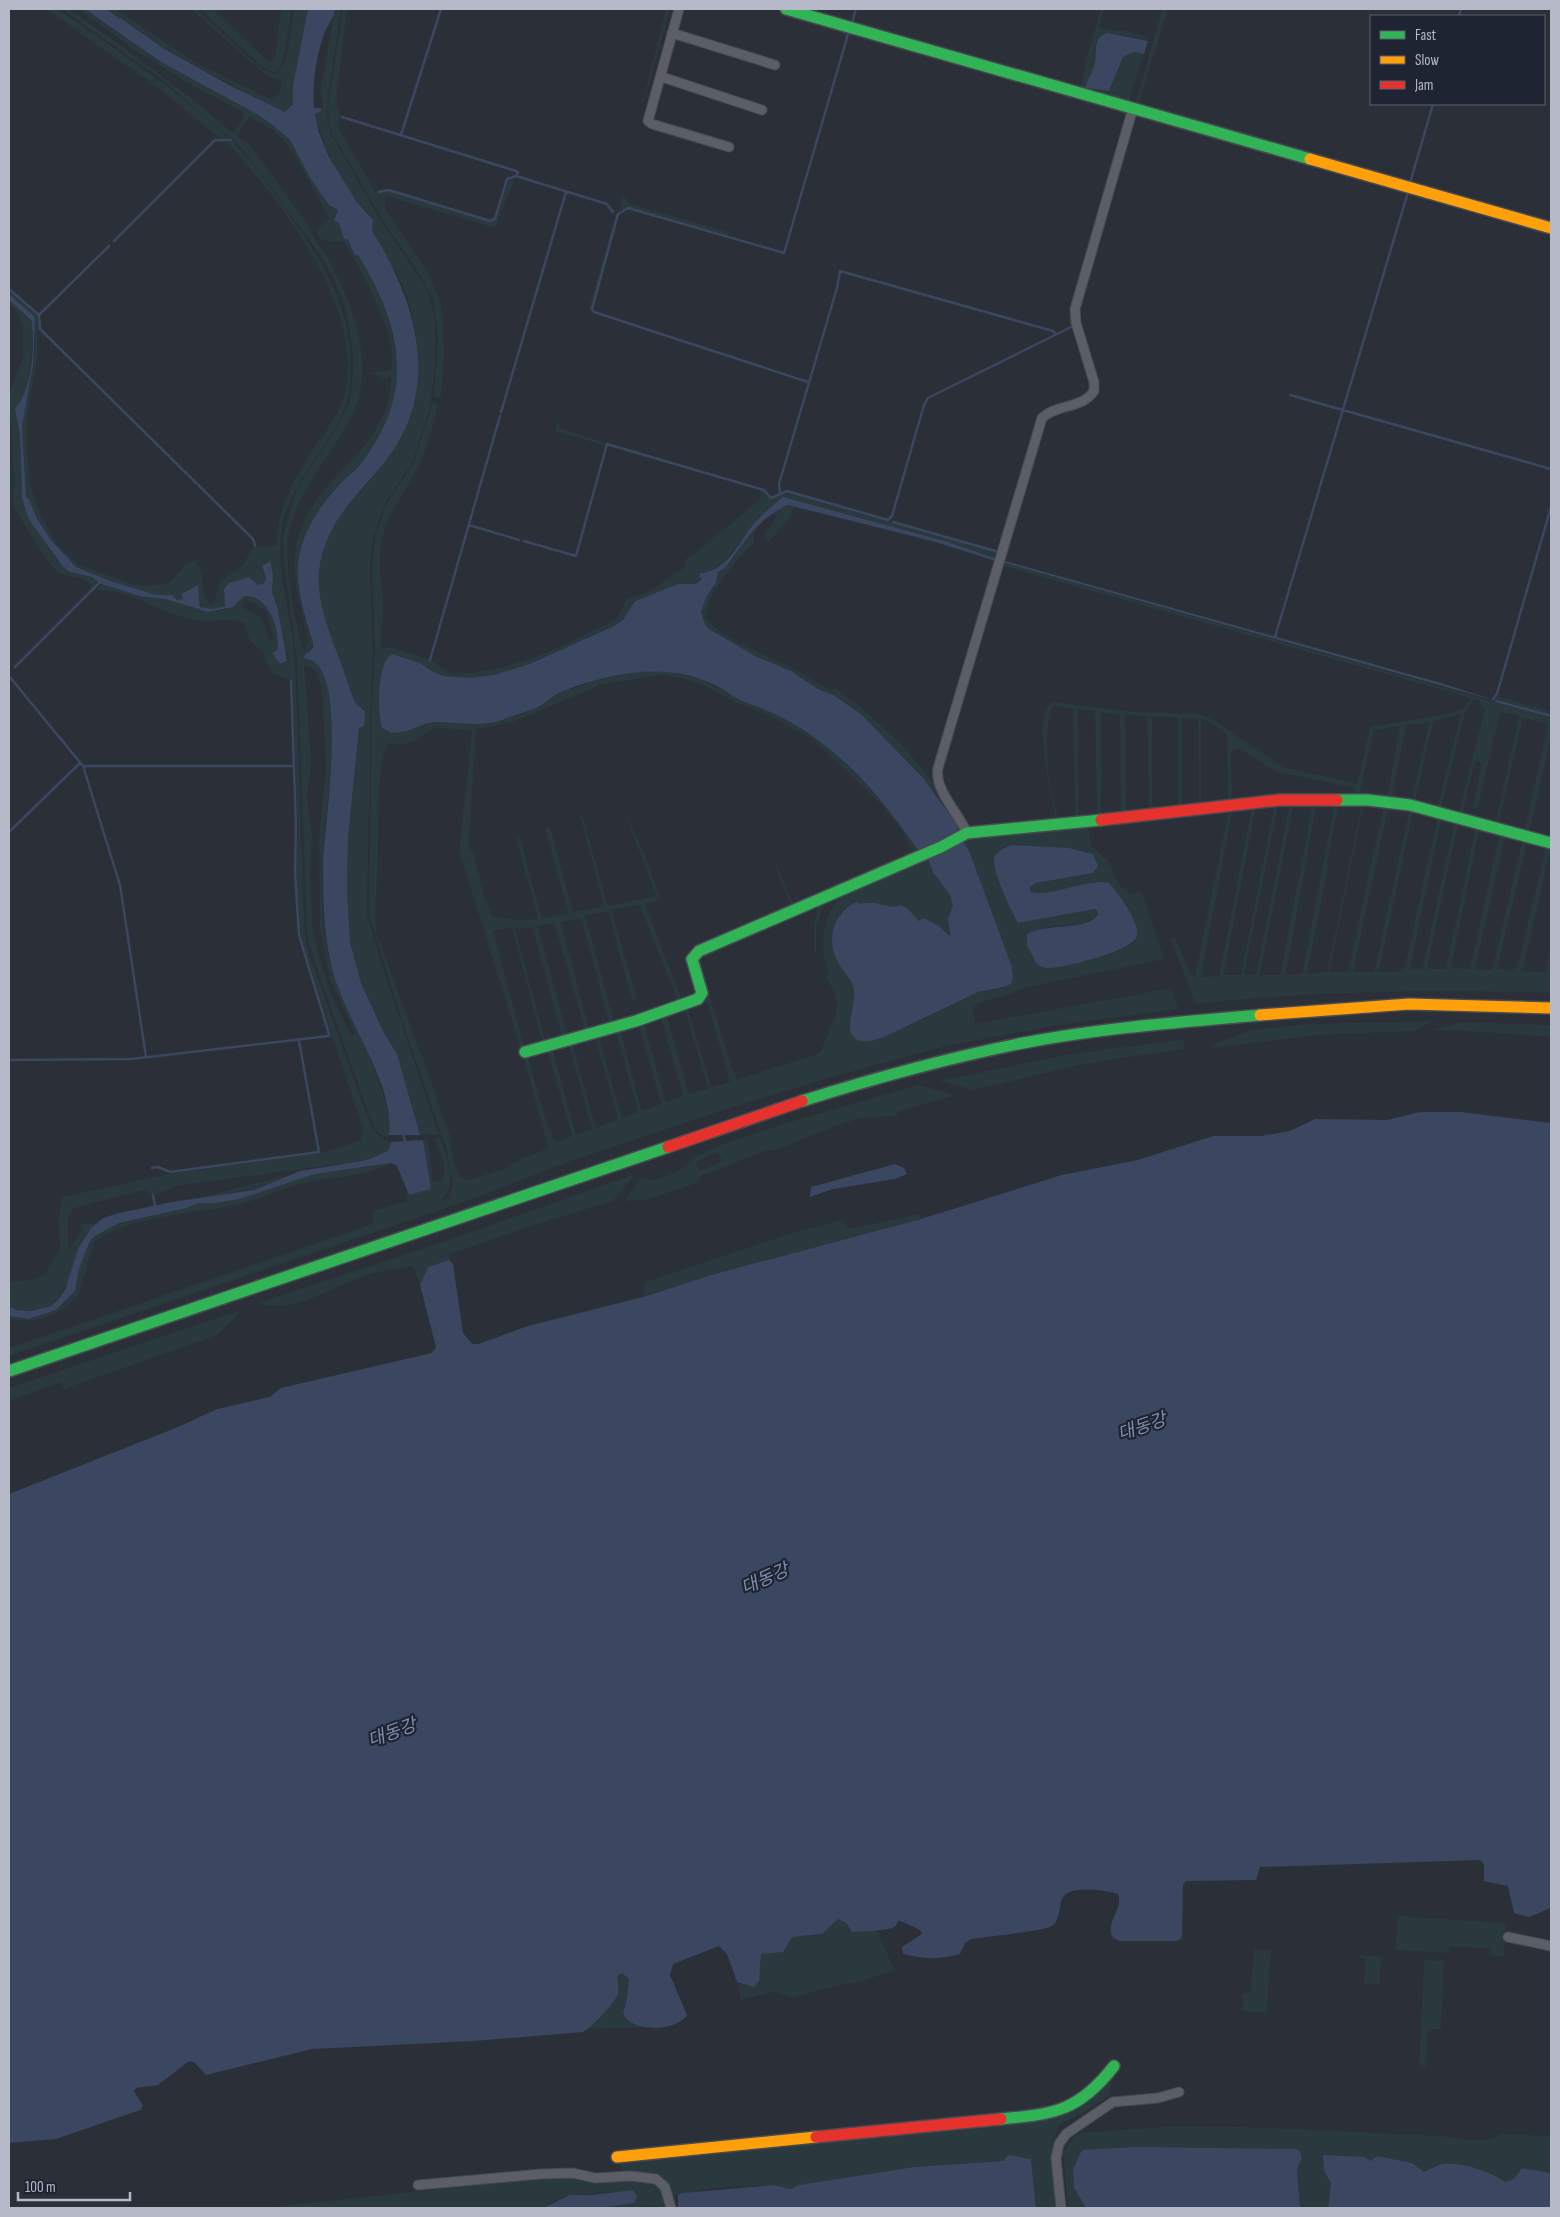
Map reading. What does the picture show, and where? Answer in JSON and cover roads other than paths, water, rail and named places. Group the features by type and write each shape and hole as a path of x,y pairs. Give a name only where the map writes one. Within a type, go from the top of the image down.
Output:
{"main road":[{"path":"786,9 1551,228"},
{"path":"525,1052 636,1021 698,999 702,994 692,959 698,951 941,847 967,832 998,832 1279,800 1343,799 1400,802 1551,843"},
{"path":"9,1371 462,1218 779,1108 866,1081 985,1052 1114,1030 1317,1009 1410,1004 1551,1008"},
{"path":"617,2157 1050,2114 1086,2097 1099,2087 1114,2066"}],"street":[{"path":"679,9 662,77 648,121 652,124 729,147"},
{"path":"672,33 775,65"},
{"path":"662,77 762,110"},
{"path":"967,832 955,809 937,783 938,768 1042,418 1050,412 1085,400 1094,391 1094,382 1076,323 1075,309 1134,109"},
{"path":"1508,1937 1551,1946"},
{"path":"1061,2208 1056,2158 1059,2144 1066,2134 1113,2102 1158,2098 1179,2092"},
{"path":"418,2185 541,2174 573,2173 595,2178 640,2177 656,2179 665,2187 671,2208"}],"water":[{"path":"85,9 107,9 143,37 231,86 285,112 293,104 293,85 308,9 335,9 324,34 315,71 314,108 321,108 321,111 315,114 319,133 329,157 356,201 373,220 372,231 388,258 401,287 411,316 417,346 418,376 413,406 402,435 384,463 343,512 327,539 319,571 319,586 324,616 350,690 355,702 365,712 364,726 359,728 348,838 347,889 350,942 361,983 383,1031 397,1054 420,1135 389,1135 386,1098 338,987 329,956 324,908 323,860 332,749 331,715 327,687 319,667 305,659 304,656 313,648 313,643 301,600 298,578 299,557 302,546 315,516 342,482 359,466 377,439 389,413 396,387 397,361 393,335 385,309 373,282 358,255 355,256 348,240 344,239 339,223 334,220 338,210 329,205 311,179 290,140 260,116 161,62"},
{"path":"1108,33 1148,41 1144,54 1134,52 1123,57 1109,91 1086,88 1094,67 1097,42 1099,38"},
{"path":"9,294 35,317 33,365 22,426 26,497 29,499 37,519 51,540 76,567 110,581 157,595 172,595 177,600 183,599 181,594 198,585 200,607 213,609 225,606 224,589 229,583 249,577 258,585 264,583 266,578 262,566 270,561 273,574 272,592 278,610 287,661 280,664 272,653 277,650 278,642 275,624 266,607 252,597 244,596 233,607 208,612 165,599 139,596 99,583 92,577 70,572 63,567 28,518 22,498 20,435 15,409 26,391 29,379 33,343 32,321 9,300"},
{"path":"783,497 948,542 997,559 996,561 932,541 788,505 760,524 725,568 718,572 716,582 706,598 701,612 709,629 757,657 791,671 818,689 835,696 862,715 924,779 957,824 957,833 918,850 883,803 844,761 822,743 799,727 739,699 717,686 697,678 676,673 643,672 595,680 559,693 535,708 494,722 470,724 435,722 404,732 391,733 382,728 379,711 381,677 383,667 392,654 420,663 433,672 444,676 471,678 498,674 532,663 614,626 623,620 635,601 678,584 696,584 702,579 699,577 700,573 717,568 724,562 736,549 755,522"},
{"path":"1002,560 1441,683 1496,701 1002,562"},
{"path":"959,842 964,842 970,853 1012,967 1013,977 1011,984 978,992 876,1040 863,1041 855,1038 850,1030 854,990 849,978 837,960 832,943 832,935 837,919 848,907 856,902 861,904 876,903 891,907 900,905 907,908 919,921 923,918 939,926 951,937 948,920 953,905 950,895 933,872 928,859"},
{"path":"1012,845 1069,848 1093,854 1098,866 1093,873 1036,883 1030,887 1030,891 1045,893 1090,883 1109,883 1123,900 1135,923 1137,936 1133,942 1112,953 1069,965 1047,968 1036,963 1027,945 1027,934 1044,929 1085,923 1098,915 1097,910 1018,923 998,879 994,861 998,852"},
{"name":"대동강","path":"1420,1112 1461,1112 1551,1123 1551,1908 1529,1917 1514,1913 1508,1886 1484,1881 1484,1864 1480,1860 1260,1867 1256,1880 1186,1881 1183,1885 1182,1936 1180,1940 1176,1941 1120,1941 1113,1938 1111,1927 1118,1905 1118,1894 1098,1890 1081,1890 1067,1893 1061,1901 1057,1920 1052,1926 1027,1932 971,1939 965,1943 960,1954 938,1958 903,1954 902,1947 922,1934 920,1930 901,1921 898,1921 895,1927 892,1928 852,1932 846,1923 838,1919 822,1934 792,1937 783,1952 761,1954 759,1981 754,1987 737,1982 727,1954 719,1946 673,1964 670,1975 687,2015 682,2021 674,2025 654,2028 644,2027 627,2020 623,2013 627,1999 629,1979 622,1973 617,1976 618,1993 613,2003 583,2032 474,2041 312,2049 206,2075 194,2062 189,2061 158,2085 136,2088 134,2091 143,2106 140,2110 56,2139 9,2143 9,1494 178,1427 217,1409 270,1397 281,1388 432,1353 436,1347 420,1285 428,1267 449,1260 453,1264 463,1333 472,1344 478,1344 528,1326 643,1297 711,1275 921,1219 1062,1175 1138,1160 1213,1136 1261,1136 1290,1131 1315,1119 1387,1120"},
{"path":"423,1140 431,1189 409,1195 397,1166 391,1163 315,1174 240,1199 215,1203 199,1203 187,1208 119,1223 95,1236 90,1241 79,1269 75,1291 56,1310 28,1319 9,1316 9,1306 16,1310 32,1311 51,1306 57,1301 65,1290 78,1249 91,1228 103,1218 172,1202 254,1190 300,1171 367,1160 388,1151 391,1142"},
{"path":"895,1164 904,1168 907,1174 895,1179 833,1189 810,1197 811,1187"},
{"path":"1135,2147 1296,2149 1300,2152 1302,2158 1297,2169 1300,2208 1086,2208 1074,2188 1073,2169 1082,2150"},
{"path":"1008,2155 1031,2159 1036,2208 678,2208 678,2195 683,2193 774,2185 791,2189 799,2185 914,2167 1003,2161"},
{"path":"1323,2155 1364,2157 1371,2161 1377,2156 1412,2163 1424,2172 1449,2163 1466,2165 1505,2182 1514,2179 1522,2168 1551,2173 1551,2208 1328,2208 1331,2183 1324,2171"},
{"path":"633,2190 637,2196 634,2203 602,2208 536,2207 545,2207 570,2195 592,2195"}],"waterway":[{"path":"401,135 441,9"},
{"path":"852,23 856,9"},
{"path":"1459,15 1461,9"},
{"path":"121,20 158,46"},
{"path":"808,382 594,312 592,309 618,214 628,208 784,253 849,31"},
{"path":"1410,183 1433,105"},
{"path":"342,117 513,170 518,172 516,176"},
{"path":"114,241 215,140 231,140"},
{"path":"378,192 389,190 490,221 495,219 507,179 516,176 607,204 613,212"},
{"path":"501,412 566,192"},
{"path":"1275,637 1408,192"},
{"path":"9,289 39,315 109,246"},
{"path":"780,492 779,484 837,288 840,271 1053,331 1056,334"},
{"path":"39,315 40,329 253,539 255,545"},
{"path":"524,541 576,556 607,444 764,490 771,498 787,491 888,520 892,516 924,405 928,398 1073,326"},
{"path":"1290,395 1551,469"},
{"path":"430,660 500,416"},
{"path":"1493,699 1497,694 1551,507"},
{"path":"893,522 999,552"},
{"path":"469,525 519,540"},
{"path":"15,667 99,583"},
{"path":"9,676 83,766 120,885 146,1057"},
{"path":"9,1060 131,1059 328,1036 329,1034 299,935 295,872 296,827 291,681"},
{"path":"1496,701 1551,716"},
{"path":"9,832 80,763"},
{"path":"83,766 294,766"},
{"path":"152,1168 158,1167 170,1172 319,1152 299,1041"},
{"path":"402,1132 406,1143"},
{"path":"153,1195 155,1206"}]}
